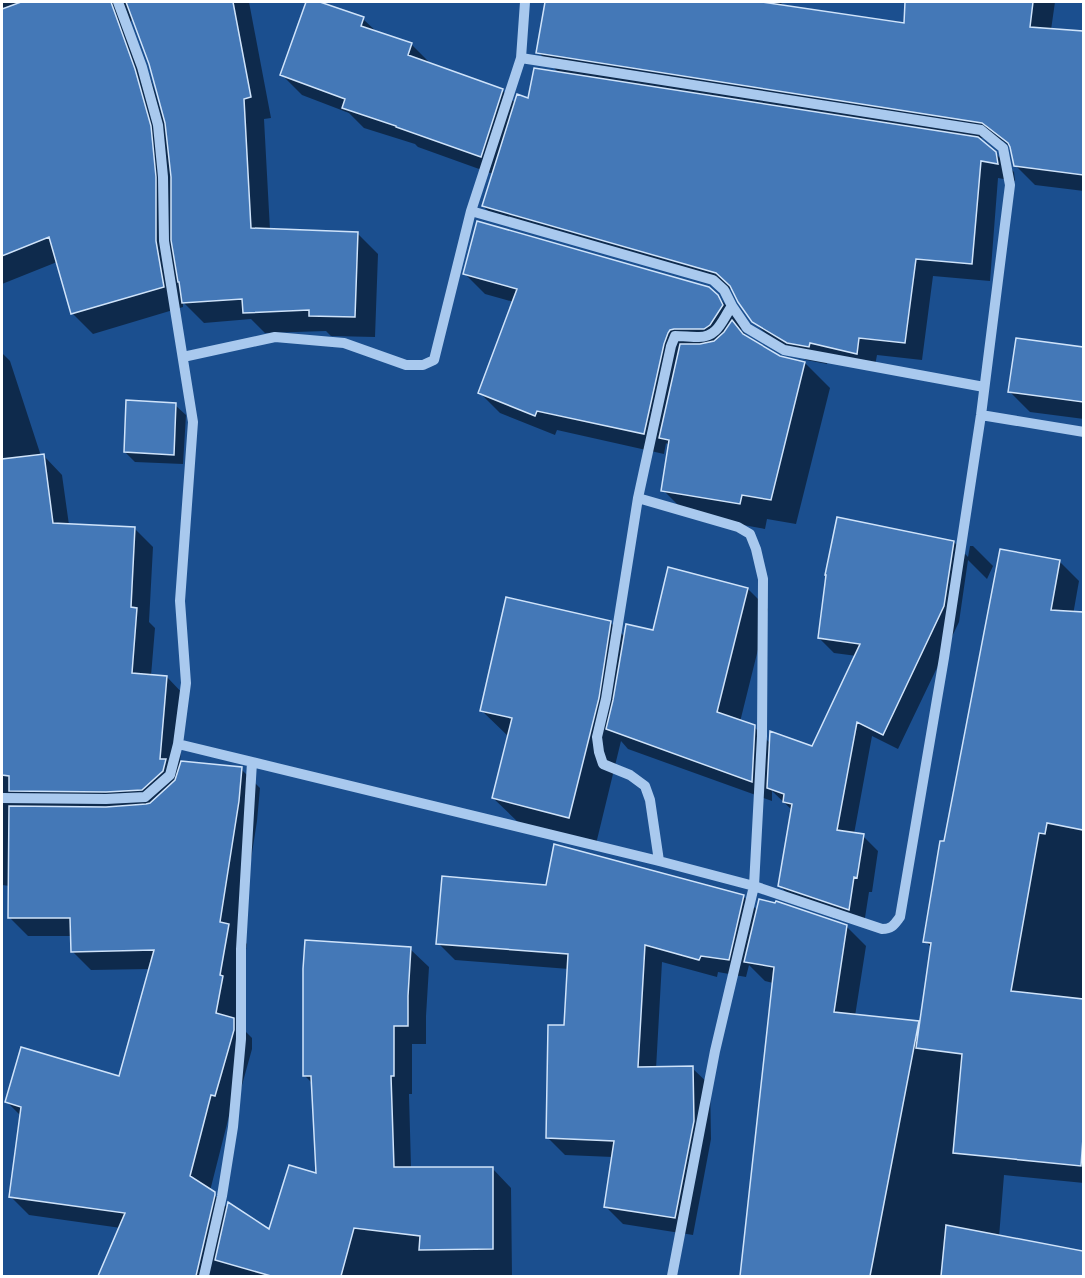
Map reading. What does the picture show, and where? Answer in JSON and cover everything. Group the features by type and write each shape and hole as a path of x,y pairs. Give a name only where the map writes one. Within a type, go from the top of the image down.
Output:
{"street":[{"path":"2,798 106,800 145,797 170,775 178,744 186,683 180,601 193,422 165,241 163,177 158,125 142,67 118,2"},
{"path":"183,357 275,337 344,343 406,365 423,365 434,360 471,211 521,58 525,2"},
{"path":"178,744 754,886 882,929 893,927 900,917 944,658 981,415 1010,186 1003,148 981,130 521,58"},
{"path":"471,211 713,280 724,290 747,328 784,350 984,387"},
{"path":"658,861 650,800 645,786 630,775 603,764 598,752 597,737 606,699 638,498 671,346 675,336 703,337 713,334 732,306"},
{"path":"981,415 1083,432"},
{"path":"638,498 738,527 750,534 763,579 762,736 754,886 715,1051 672,1276"},
{"path":"204,1276 222,1196 233,1127 241,1039 241,949 252,762"}],"building":[{"path":"21,2 111,2 135,69 151,126 156,177 156,241 164,287 71,314 49,237 2,256 2,9"},
{"path":"126,2 233,2 251,97 244,99 251,228 358,232 355,317 309,316 309,310 243,313 242,299 182,303 171,240 171,177 165,123 149,64"},
{"path":"306,2 320,2 364,17 361,26 412,43 408,55 503,89 481,157 342,108 345,99 280,75"},
{"path":"545,2 762,2 904,23 905,2 1033,2 1030,27 1083,31 1083,175 1014,166 1008,143 982,123 536,53"},
{"path":"534,68 978,137 996,152 998,164 981,161 972,264 916,259 905,343 859,338 857,354 810,343 809,347 787,343 752,322 730,286 716,273 482,206 517,94 528,98"},
{"path":"477,221 709,287 718,295 723,305 710,325 704,329 674,329 668,333 644,434 537,411 535,416 478,393 517,289 463,274"},
{"path":"732,320 743,334 780,356 805,362 771,500 742,495 740,504 661,491 669,440 659,438 680,344 714,341"},
{"path":"1016,338 1083,347 1083,402 1008,392"},
{"path":"126,400 176,403 174,455 124,452"},
{"path":"44,454 53,523 135,527 131,607 137,608 132,673 167,676 160,759 166,759 163,771 142,790 9,791 9,776 2,775 2,459"},
{"path":"837,517 954,541 944,606 883,735 857,722 837,830 864,834 849,910 778,886 792,804 783,802 784,794 767,788 770,731 812,746 860,644 818,638 825,575"},
{"path":"1000,549 1060,560 1051,610 1083,612 1083,830 1047,823 1045,834 1039,833 1011,991 1083,999 1081,1166 953,1153 962,1054 916,1048 931,943 923,942 940,841 944,841"},
{"path":"668,567 748,588 717,712 755,725 752,782 606,729 626,624 653,630"},
{"path":"506,597 611,621 599,698 569,818 492,798 512,718 480,711"},
{"path":"181,761 242,767 239,801 220,922 229,924 216,1013 234,1018 234,1030 215,1096 211,1095 190,1176 215,1192 215,1195 196,1276 98,1276 125,1213 9,1197 21,1107 5,1102 21,1047 119,1076 154,950 71,952 70,918 8,918 9,806 106,807 150,803 175,780"},
{"path":"554,844 744,895 729,960 701,956 699,960 645,945 638,1067 693,1066 694,1121 675,1218 604,1207 614,1141 546,1138 548,1025 564,1025 568,954 436,944 442,876 546,885"},
{"path":"759,899 775,903 776,901 847,925 834,1012 919,1021 870,1276 740,1276 774,967 744,962"},
{"path":"305,940 411,947 408,1026 394,1026 394,1076 391,1076 394,1167 493,1167 493,1249 419,1250 420,1236 354,1228 341,1276 271,1276 215,1260 228,1202 269,1229 289,1165 316,1173 311,1076 303,1076"},
{"path":"946,1225 1083,1251 1083,1276 941,1276"}]}
